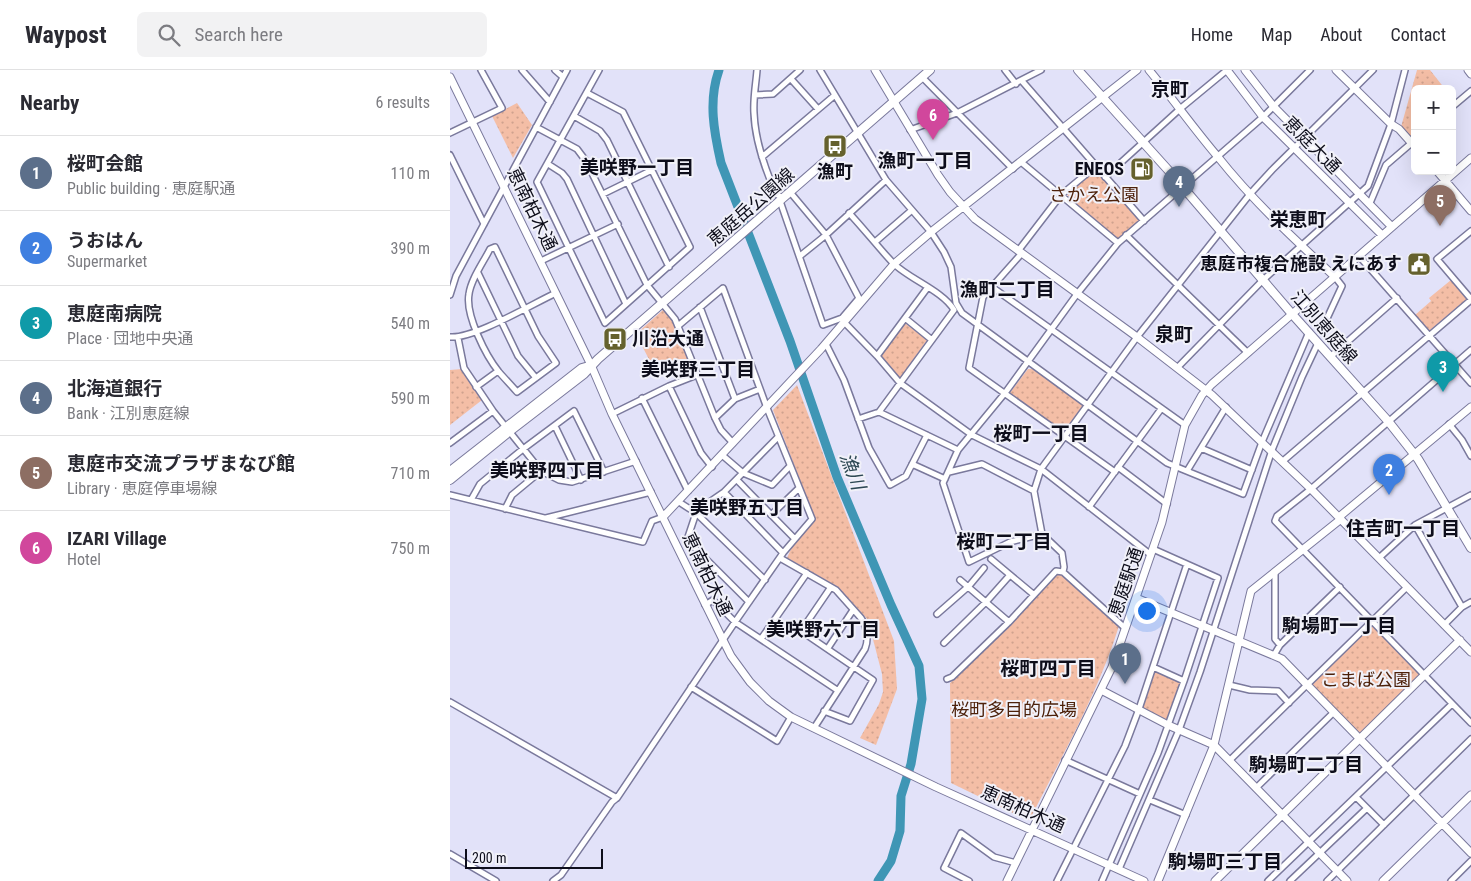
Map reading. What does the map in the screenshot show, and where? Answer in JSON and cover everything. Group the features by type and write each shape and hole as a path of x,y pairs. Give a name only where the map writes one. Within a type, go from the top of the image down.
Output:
{"main road":[{"name":"恵庭岳公園線","path":"450,480 582,368 591,365 930,70"},
{"name":"江別恵庭線","path":"1078,70 1388,421 1414,453 1449,508 1471,548"},
{"name":"恵庭岳公園線","path":"450,472 508,429"}],"street":[{"path":"450,133 502,108 481,70"},
{"path":"522,70 550,102"},
{"path":"555,70 562,77"},
{"path":"450,295 456,276 566,70"},
{"path":"587,93 623,112 690,247 605,323 538,182 599,70"},
{"path":"757,70 754,96 755,122 762,156 776,194 782,200 823,324 842,318 894,264 931,232 1137,70"},
{"path":"754,96 773,94 800,70"},
{"path":"820,70 886,180 931,232 944,252 951,267 958,309 978,326 1167,463 1243,494 1262,442 1309,332"},
{"path":"875,70 938,175 975,219 1178,367 1226,407 1272,450 1471,652"},
{"path":"1005,70 1016,84"},
{"path":"910,130 958,114 1041,70"},
{"path":"1150,70 1218,157 1250,194 1342,286 1323,327"},
{"path":"1105,177 1181,108 1227,70"},
{"name":"恵庭大通","path":"1227,70 1263,117 1382,236"},
{"name":"恵庭大通","path":"1245,70 1274,107 1392,227"},
{"path":"1042,534 1010,542 969,562 943,483 958,450 1005,393 1077,294 1118,243 1263,117 1310,70"},
{"path":"1336,70 1411,141"},
{"path":"1063,572 1062,553 1042,534 1034,491 1041,469 1137,337 1222,233 1250,194 1265,176 1373,70"},
{"path":"1178,367 1263,280 1368,186 1391,124 1405,70"},
{"path":"1468,70 1471,74"},
{"name":"恵南柏木通","path":"450,77 591,365 612,414 705,605 731,656 750,682 769,701 791,717 936,787 1144,881"},
{"path":"922,77 1013,169"},
{"path":"791,79 818,109"},
{"path":"1022,81 1144,221"},
{"path":"1456,104 1471,91"},
{"path":"762,156 835,95"},
{"path":"574,116 600,131 607,140 669,267"},
{"path":"536,127 576,148 582,155 648,285 675,319 715,418 721,430 733,443"},
{"path":"1370,203 1386,165 1411,145"},
{"path":"450,155 484,224"},
{"name":"恵庭駅通","path":"1007,881 1112,667 1167,504 1185,425 1206,390 1471,158"},
{"path":"1021,162 1118,243"},
{"path":"548,164 567,179 626,304"},
{"path":"1096,166 1061,195 1020,252 984,297 970,368 1065,436 1167,504"},
{"path":"603,194 652,170"},
{"path":"1441,175 1471,211"},
{"path":"800,256 886,180"},
{"path":"790,192 826,235 860,300"},
{"path":"875,242 912,210"},
{"path":"850,213 894,264 928,287 954,310 879,412 858,420"},
{"path":"540,261 618,224"},
{"path":"1283,461 1471,300 1437,259 1471,230"},
{"path":"1126,235 1248,354"},
{"path":"495,247 538,336 556,363 517,392 498,371 477,332 469,312 468,302 471,286 478,273 490,249 495,247"},
{"path":"1360,256 1471,383"},
{"path":"478,273 518,356 536,378"},
{"path":"877,356 928,287"},
{"path":"992,287 1185,425"},
{"path":"553,881 561,875 612,802 617,798 735,622 794,538 812,518 778,437 769,405 760,389 723,288 678,326"},
{"path":"450,337 458,338 477,332 556,293"},
{"path":"1330,357 1397,298"},
{"path":"450,495 643,542 652,521 663,517 712,467 824,347 845,323 860,300"},
{"path":"700,307 735,399"},
{"path":"905,318 932,340"},
{"path":"845,323 900,383 972,435 1041,469 1089,507 1152,552 1187,564 1218,578 1168,725 1102,881"},
{"path":"458,338 464,368 476,388 541,471 552,478 572,482 636,461"},
{"path":"1119,869 1179,730 1272,450 1318,343"},
{"path":"824,347 844,380 869,448 890,485 906,476 927,435"},
{"path":"1471,350 1311,489 1277,516 1275,521 1471,723"},
{"path":"476,388 498,371"},
{"path":"612,414 642,398 697,375"},
{"path":"669,386 701,452 712,467"},
{"path":"715,418 735,399 760,389"},
{"path":"642,398 688,491"},
{"path":"1158,881 1214,745 1251,591 1303,551 1414,453 1471,406"},
{"path":"1187,471 1226,407"},
{"path":"1089,507 1161,409"},
{"path":"450,443 494,411"},
{"path":"471,500 480,484 574,411 604,472"},
{"path":"879,412 958,450"},
{"path":"1449,424 1462,440 1471,456"},
{"path":"555,426 581,480"},
{"path":"749,602 687,540 696,513 737,480 778,437"},
{"path":"1201,448 1252,470"},
{"path":"722,455 743,473 772,485 790,466"},
{"path":"912,464 945,479"},
{"path":"949,472 982,464 1034,491"},
{"path":"505,509 512,494 541,471"},
{"path":"737,480 794,538"},
{"path":"771,515 799,488"},
{"path":"543,518 651,492"},
{"path":"724,492 781,556 836,590 864,623 867,638 865,649 814,728"},
{"path":"1379,558 1415,525 1471,495"},
{"path":"679,502 696,513 765,580"},
{"path":"1415,525 1462,607"},
{"path":"991,559 1033,594"},
{"path":"1057,881 1125,746 1187,564"},
{"path":"937,614 969,586 984,568"},
{"path":"947,678 952,677 1009,622 1056,571 1063,572 1126,628"},
{"path":"760,639 807,573"},
{"path":"1274,573 1276,640 1280,646"},
{"path":"944,643 986,602 1010,575"},
{"path":"960,580 1009,622"},
{"path":"824,712 850,721 873,680 801,631 831,587"},
{"path":"1230,760 1407,587"},
{"path":"1274,655 1280,646 1340,588"},
{"path":"1136,598 1282,658 1471,853"},
{"path":"705,605 713,600 735,622 837,690"},
{"path":"1444,625 1462,607 1471,602"},
{"path":"828,648 854,610"},
{"path":"1215,881 1460,640"},
{"path":"1153,667 1184,681"},
{"path":"1229,685 1250,690 1278,691 1289,703"},
{"path":"691,687 777,741 791,717"},
{"path":"1101,690 1168,725 1214,745 1347,881"},
{"path":"450,702 617,798"},
{"path":"1268,881 1452,704"},
{"path":"1256,788 1334,712"},
{"path":"1327,881 1471,739"},
{"path":"1065,760 1140,794"},
{"path":"1383,881 1471,795"},
{"path":"1356,797 1384,825"},
{"path":"1150,800 1186,815"},
{"path":"1290,881 1366,808"},
{"path":"969,881 956,878 944,868 961,833 994,857 1016,862"},
{"path":"450,854 496,881"},
{"path":"1451,881 1471,861"}],"green space":[{"path":"1417,70 1430,70 1442,85 1413,85"},
{"path":"1411,91 1411,137 1401,127"},
{"path":"517,103 532,125 513,158 492,116"},
{"name":"さかえ公園","path":"1096,169 1139,218 1139,222 1117,240 1066,194"},
{"path":"1451,280 1467,299 1429,331 1415,315 1431,301 1429,298"},
{"path":"664,309 671,314 689,360 656,373 636,334"},
{"path":"903,324 906,324 927,340 901,377 898,377 881,356"},
{"path":"462,369 482,400 450,425 450,370"},
{"path":"1028,369 1032,369 1084,405 1064,434 1009,394"},
{"path":"797,385 894,641 897,689 876,745 860,738 879,704 883,692 882,674 868,620 838,587 787,558 794,542 815,519 773,410"},
{"name":"桜町多目的広場","path":"1057,574 1062,574 1119,626 1101,676 1079,724 1030,819 1027,820 951,783 950,683 1012,624 1033,596"},
{"name":"こまば公園","path":"1371,626 1419,673 1419,676 1358,733 1312,684"},
{"path":"1155,670 1181,682 1168,721 1142,707"}],"waterway":[{"name":"漁川","path":"719,70 714,93 713,116 721,163 790,341 837,477 919,666 922,699 911,764 901,796 900,831 891,861 878,881"}],"place":[{"name":"IZARI Village","path":"933,140"},
{"name":"漁町","path":"835,146"},
{"name":"ENEOS","path":"1142,169"},
{"name":"北海道銀行","path":"1179,207"},
{"name":"恵庭市交流プラザまなび館","path":"1440,226"},
{"name":"恵庭市複合施設 えにあす","path":"1419,264"},
{"name":"川沿大通","path":"615,339"},
{"name":"恵庭南病院","path":"1443,392"},
{"name":"うおはん","path":"1389,495"},
{"name":"桜町会館","path":"1125,684"}],"district":[{"name":"京町","path":"1170,89"},
{"name":"漁町一丁目","path":"925,160"},
{"name":"美咲野一丁目","path":"637,167"},
{"name":"栄恵町","path":"1298,219"},
{"name":"漁町二丁目","path":"1007,289"},
{"name":"泉町","path":"1174,334"},
{"name":"美咲野三丁目","path":"698,369"},
{"name":"桜町一丁目","path":"1041,433"},
{"name":"美咲野四丁目","path":"547,470"},
{"name":"美咲野五丁目","path":"747,507"},
{"name":"住吉町一丁目","path":"1403,528"},
{"name":"桜町二丁目","path":"1004,541"},
{"name":"駒場町一丁目","path":"1339,625"},
{"name":"美咲野六丁目","path":"823,629"},
{"name":"桜町四丁目","path":"1048,668"},
{"name":"駒場町二丁目","path":"1306,764"},
{"name":"駒場町三丁目","path":"1225,861"}]}
